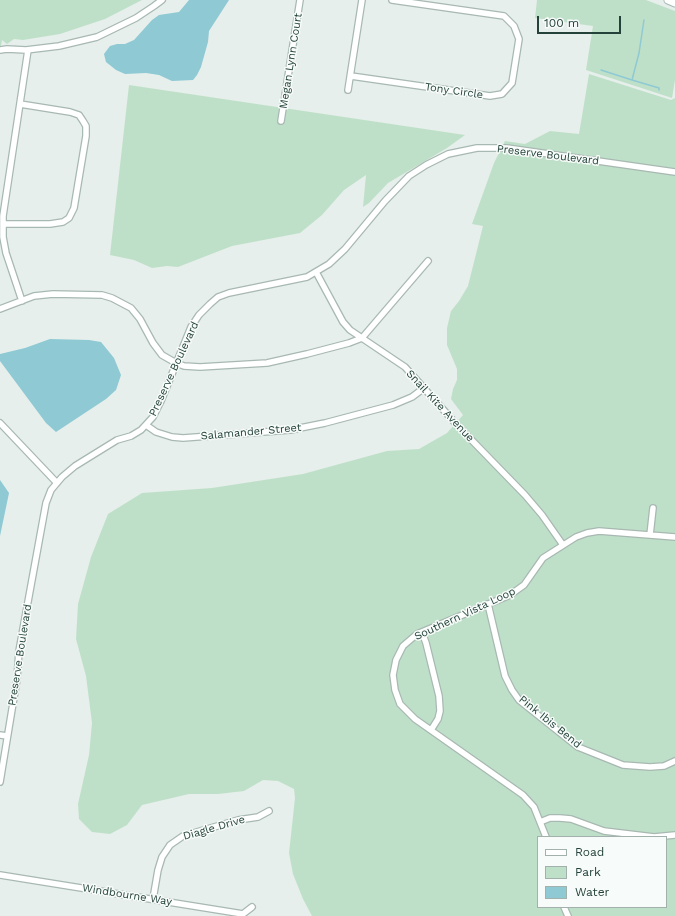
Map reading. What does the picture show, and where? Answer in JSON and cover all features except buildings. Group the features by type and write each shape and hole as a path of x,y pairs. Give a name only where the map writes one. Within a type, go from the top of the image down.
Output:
{"street":[{"path":"0,50 28,50 59,46 97,37 136,18 162,0"},
{"name":"Megan Lynn Court","path":"281,121 300,0"},
{"path":"348,90 362,0"},
{"name":"Tony Circle","path":"351,76 490,96 502,94 512,83 520,39 514,26 504,16 392,0"},
{"path":"668,0 675,3"},
{"path":"22,301 6,253 3,237 3,224 4,205 28,50"},
{"path":"3,224 50,224 63,222 69,218 74,208 86,136 86,126 79,115 70,112 20,104"},
{"name":"Preserve Boulevard","path":"0,782 19,651 46,503 51,490 62,477 75,466 117,440 131,436 141,430 153,417 191,327 199,315 218,297 229,293 307,277 329,264 345,249 408,176 448,154 477,148 507,148 675,172"},
{"path":"0,308 34,296 52,294 102,295 112,298 131,308 140,319 153,343 162,355 176,364 200,367 267,362 348,344 362,338 428,261"},
{"name":"Snail Kite Avenue","path":"316,272 343,322 350,330 405,367 457,425 525,495 542,515 563,545"},
{"name":"Salamander Street","path":"146,425 156,432 172,437 183,438 290,430 393,406 412,397 424,388"},
{"path":"0,423 57,484"},
{"path":"650,535 653,508"},
{"name":"Southern Vista Loop","path":"546,836 534,807 523,794 430,730 415,719 400,704 395,690 393,675 396,660 403,646 422,632 510,595 524,585 543,558 576,537 599,531 675,537"},
{"name":"Pink Ibis Bend","path":"488,604 505,676 519,700 578,747 623,765 650,767 664,766 675,761"},
{"path":"422,632 439,696 440,711 438,719 430,730"},
{"path":"0,735 7,736"},
{"name":"Diagle Drive","path":"153,899 162,857 170,845 183,836 238,820 258,817 269,811"},
{"path":"540,822 550,818 571,819 604,831 646,836"},
{"path":"664,836 675,835"},
{"name":"Windbourne Way","path":"0,875 244,914 252,907"}],"green space":[{"path":"0,0 142,0 105,19 60,34 23,40 14,39 7,44 2,40 0,51"},
{"path":"537,0 646,0 675,11 675,80 672,98 586,70 593,26 535,18"},
{"path":"589,74 671,100 675,98 675,916 312,916 293,874 289,853 295,798 294,789 278,781 263,780 244,791 218,794 189,794 142,805 127,825 110,834 92,832 79,819 78,804 89,755 92,723 86,676 76,639 78,604 91,557 108,514 142,493 212,488 303,474 387,451 419,449 447,433 463,415 451,399 457,380 457,369 447,345 447,328 451,311 468,286 483,226 472,224 494,163 505,141 525,144 550,131 579,134"},
{"path":"129,85 465,135 447,148 388,183 369,203 363,207 366,175 344,190 322,215 300,233 232,246 178,267 167,266 152,268 134,260 110,255"}],"water":[{"path":"189,0 229,0 209,31 208,42 201,67 193,80 172,81 159,75 146,73 125,74 116,70 106,62 104,54 110,46 125,44 134,40 152,20 159,15 179,12"},
{"path":"50,339 89,340 101,342 114,358 121,375 116,390 106,399 56,432 46,423 0,361 0,354 25,348"},
{"path":"0,480 9,493 0,536"}],"waterway":[{"path":"644,20 639,53 632,80 659,88 659,90"},
{"path":"601,70 632,80"}]}
